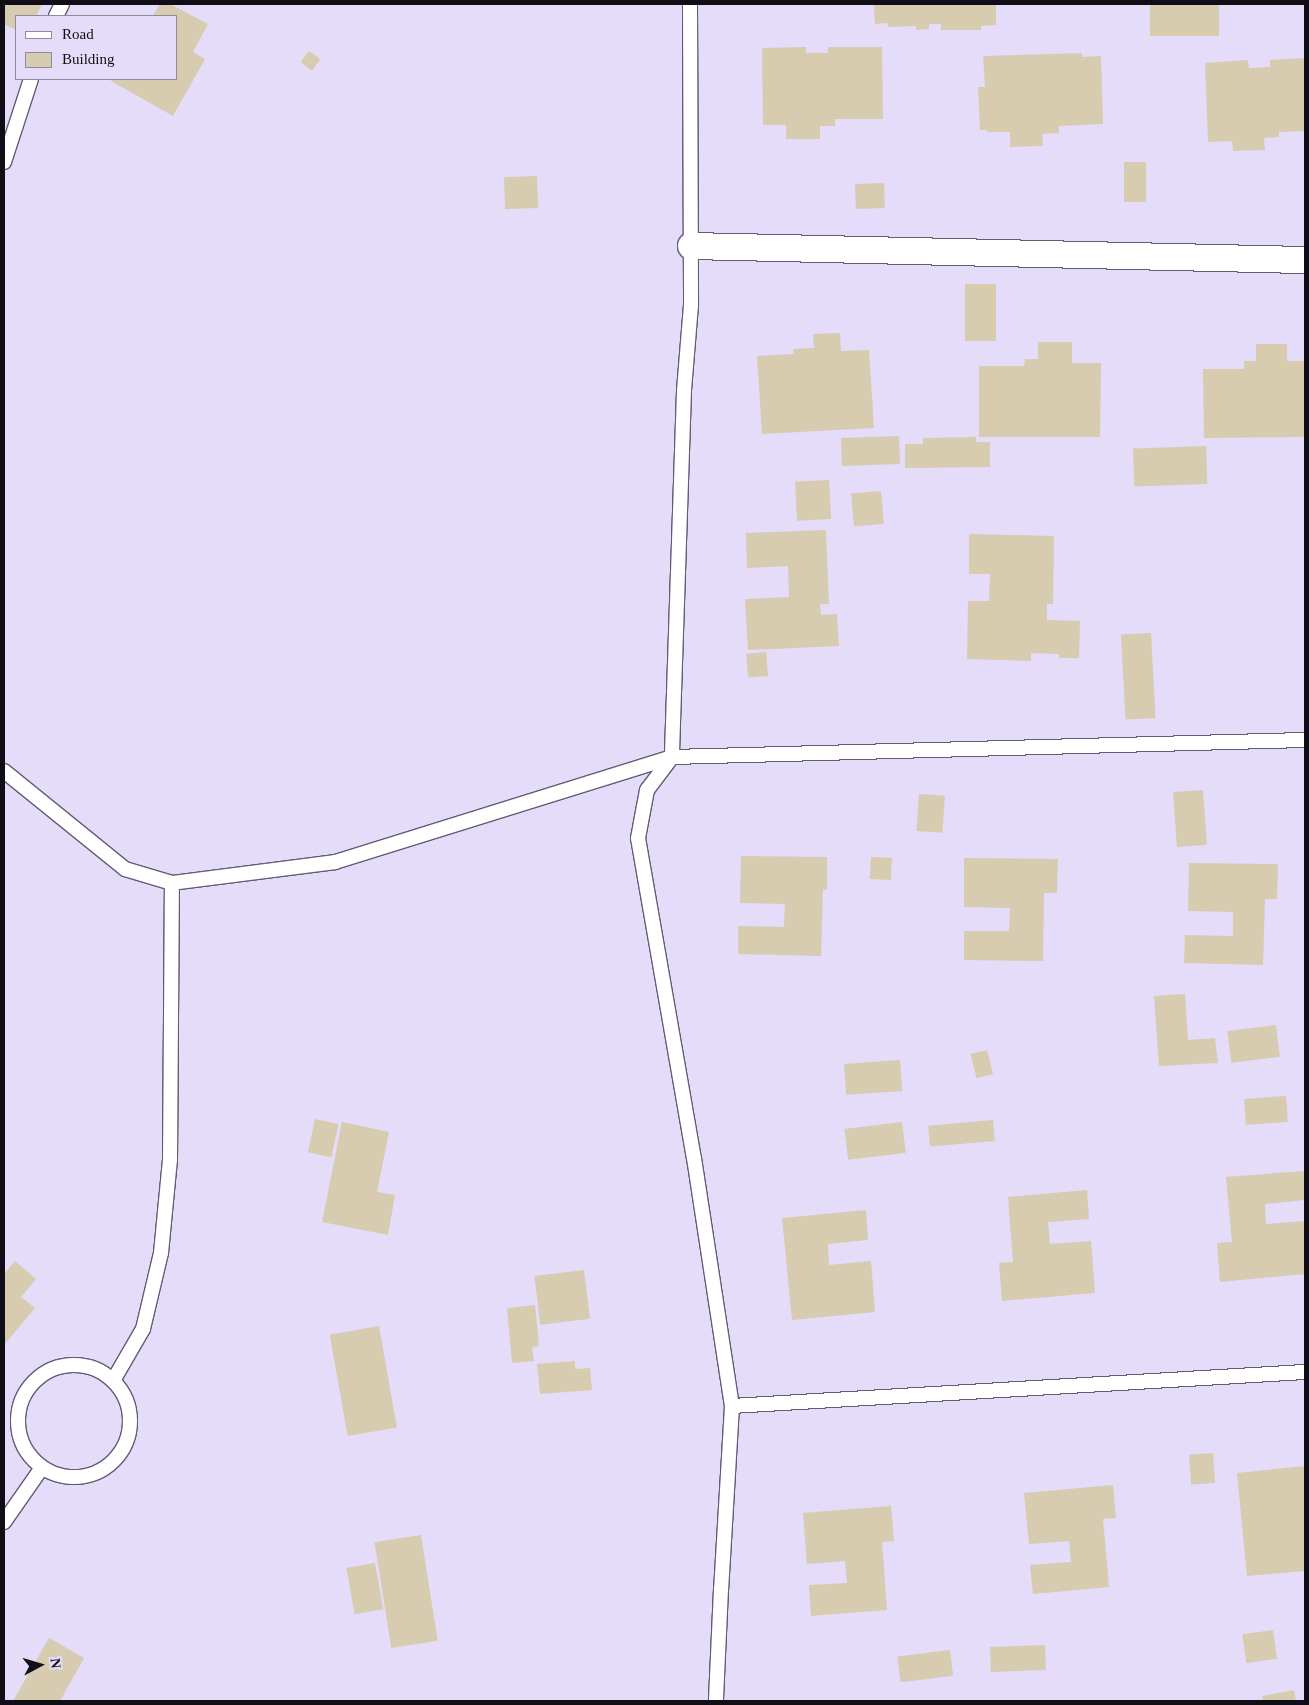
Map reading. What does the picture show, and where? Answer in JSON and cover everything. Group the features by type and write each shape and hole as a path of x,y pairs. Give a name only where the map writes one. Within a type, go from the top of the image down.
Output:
{"street":[{"path":"691,246 1305,260"}],"lane":[{"path":"690,4 690,305 684,391 672,757 647,790 638,838 694,1158 732,1406 720,1588 716,1701"},
{"path":"4,162 31,80"},
{"path":"4,771 125,869 172,883 335,862 672,757 1305,740"},
{"path":"114,1379 143,1329 161,1252 170,1160 172,883"},
{"path":"86,1364 114,1379 130,1409 128,1443 106,1469 74,1479 42,1469 21,1444 17,1413 29,1384 55,1366 86,1364"},
{"path":"732,1406 1305,1372"},
{"path":"4,1522 42,1469"}],"building":[{"path":"4,4 42,4 36,15 15,15 15,30 4,24"},
{"path":"160,4 170,4 208,24 193,52 205,59 173,116 111,81 178,80 178,15 154,15"},
{"path":"874,4 996,4 996,25 981,26 981,30 941,30 941,24 929,24 929,29 916,30 916,26 888,27 888,23 875,24"},
{"path":"1150,4 1219,4 1219,36 1150,36"},
{"path":"806,47 806,53 828,53 828,47 882,47 883,119 835,119 835,126 820,126 820,139 786,139 786,125 763,125 762,48"},
{"path":"309,51 320,59 312,71 301,62"},
{"path":"1082,53 1082,57 1101,56 1103,124 1059,126 1059,133 1042,134 1043,146 1010,147 1010,132 987,132 987,130 980,130 978,87 985,87 983,56"},
{"path":"1305,58 1305,131 1279,132 1279,137 1264,138 1265,150 1233,151 1232,141 1208,142 1205,63 1248,60 1249,68 1270,67 1270,60"},
{"path":"1124,162 1146,162 1146,202 1124,202"},
{"path":"537,176 538,208 505,209 504,177"},
{"path":"884,183 885,208 856,209 855,184"},
{"path":"965,284 996,284 996,341 965,341"},
{"path":"840,333 841,351 869,350 874,428 762,434 757,356 794,354 793,349 814,348 813,334"},
{"path":"1038,342 1072,342 1072,363 1101,363 1100,437 979,437 979,366 1024,366 1025,359 1038,359"},
{"path":"1256,344 1287,344 1287,361 1305,361 1305,437 1204,438 1203,369 1244,369 1244,361 1256,361"},
{"path":"899,436 900,464 842,466 841,438"},
{"path":"976,437 976,442 990,442 990,467 905,468 905,444 923,444 923,438"},
{"path":"1206,446 1207,484 1134,487 1133,449"},
{"path":"829,480 831,519 797,521 795,482"},
{"path":"881,491 884,524 854,526 851,494"},
{"path":"826,530 829,604 820,604 821,615 837,614 839,646 748,650 745,599 789,597 788,566 747,568 746,533"},
{"path":"969,534 1054,536 1053,604 1047,604 1047,620 1080,621 1079,658 1059,658 1059,654 1031,653 1031,661 967,659 968,601 989,601 990,574 969,574"},
{"path":"1151,633 1155,718 1125,719 1121,635"},
{"path":"766,652 768,676 748,678 746,654"},
{"path":"1203,790 1207,845 1177,847 1173,792"},
{"path":"919,794 945,796 942,833 916,831"},
{"path":"741,856 827,857 827,890 823,889 821,956 738,954 738,926 784,927 785,904 740,903"},
{"path":"871,857 892,858 891,880 870,879"},
{"path":"964,858 1058,859 1057,893 1044,893 1043,961 964,960 964,931 1009,931 1010,908 964,907"},
{"path":"1189,863 1278,864 1277,899 1265,899 1263,965 1184,963 1185,935 1233,936 1233,912 1188,911"},
{"path":"1185,994 1188,1040 1215,1038 1218,1063 1159,1066 1154,996"},
{"path":"1276,1025 1280,1057 1231,1063 1227,1031"},
{"path":"987,1050 993,1074 977,1078 971,1054"},
{"path":"900,1060 902,1091 846,1095 844,1064"},
{"path":"1286,1096 1288,1122 1246,1125 1244,1099"},
{"path":"315,1119 338,1124 331,1157 308,1152"},
{"path":"993,1120 995,1141 930,1147 928,1126"},
{"path":"342,1122 389,1132 377,1192 395,1195 388,1235 322,1222"},
{"path":"902,1122 906,1153 848,1160 844,1129"},
{"path":"1304,1171 1305,1200 1265,1204 1266,1224 1305,1221 1305,1274 1220,1282 1217,1243 1232,1242 1226,1177"},
{"path":"1087,1190 1089,1219 1048,1222 1050,1244 1091,1241 1095,1293 1002,1301 999,1263 1013,1262 1008,1197"},
{"path":"866,1210 868,1240 828,1244 829,1265 871,1261 875,1312 792,1320 782,1218"},
{"path":"15,1261 36,1279 21,1297 35,1308 4,1345 4,1274"},
{"path":"584,1270 590,1319 540,1325 534,1276"},
{"path":"535,1305 539,1346 532,1347 534,1361 512,1363 507,1308"},
{"path":"379,1326 397,1427 348,1436 330,1335"},
{"path":"575,1361 575,1369 590,1368 592,1390 540,1394 537,1364"},
{"path":"1213,1453 1215,1483 1191,1485 1189,1455"},
{"path":"1305,1466 1305,1571 1247,1576 1237,1473"},
{"path":"1113,1485 1116,1518 1103,1519 1109,1587 1033,1594 1030,1565 1071,1562 1069,1541 1029,1544 1024,1493"},
{"path":"891,1506 894,1541 882,1542 887,1610 811,1616 809,1585 847,1583 845,1561 807,1564 803,1513"},
{"path":"421,1535 438,1641 391,1648 375,1542"},
{"path":"375,1563 383,1609 355,1614 346,1568"},
{"path":"1273,1630 1277,1659 1246,1663 1242,1634"},
{"path":"49,1638 84,1658 60,1701 13,1701"},
{"path":"1045,1645 1046,1670 991,1672 990,1647"},
{"path":"950,1650 953,1676 901,1682 897,1656"},
{"path":"1294,1690 1296,1701 1263,1701 1262,1696"}]}
